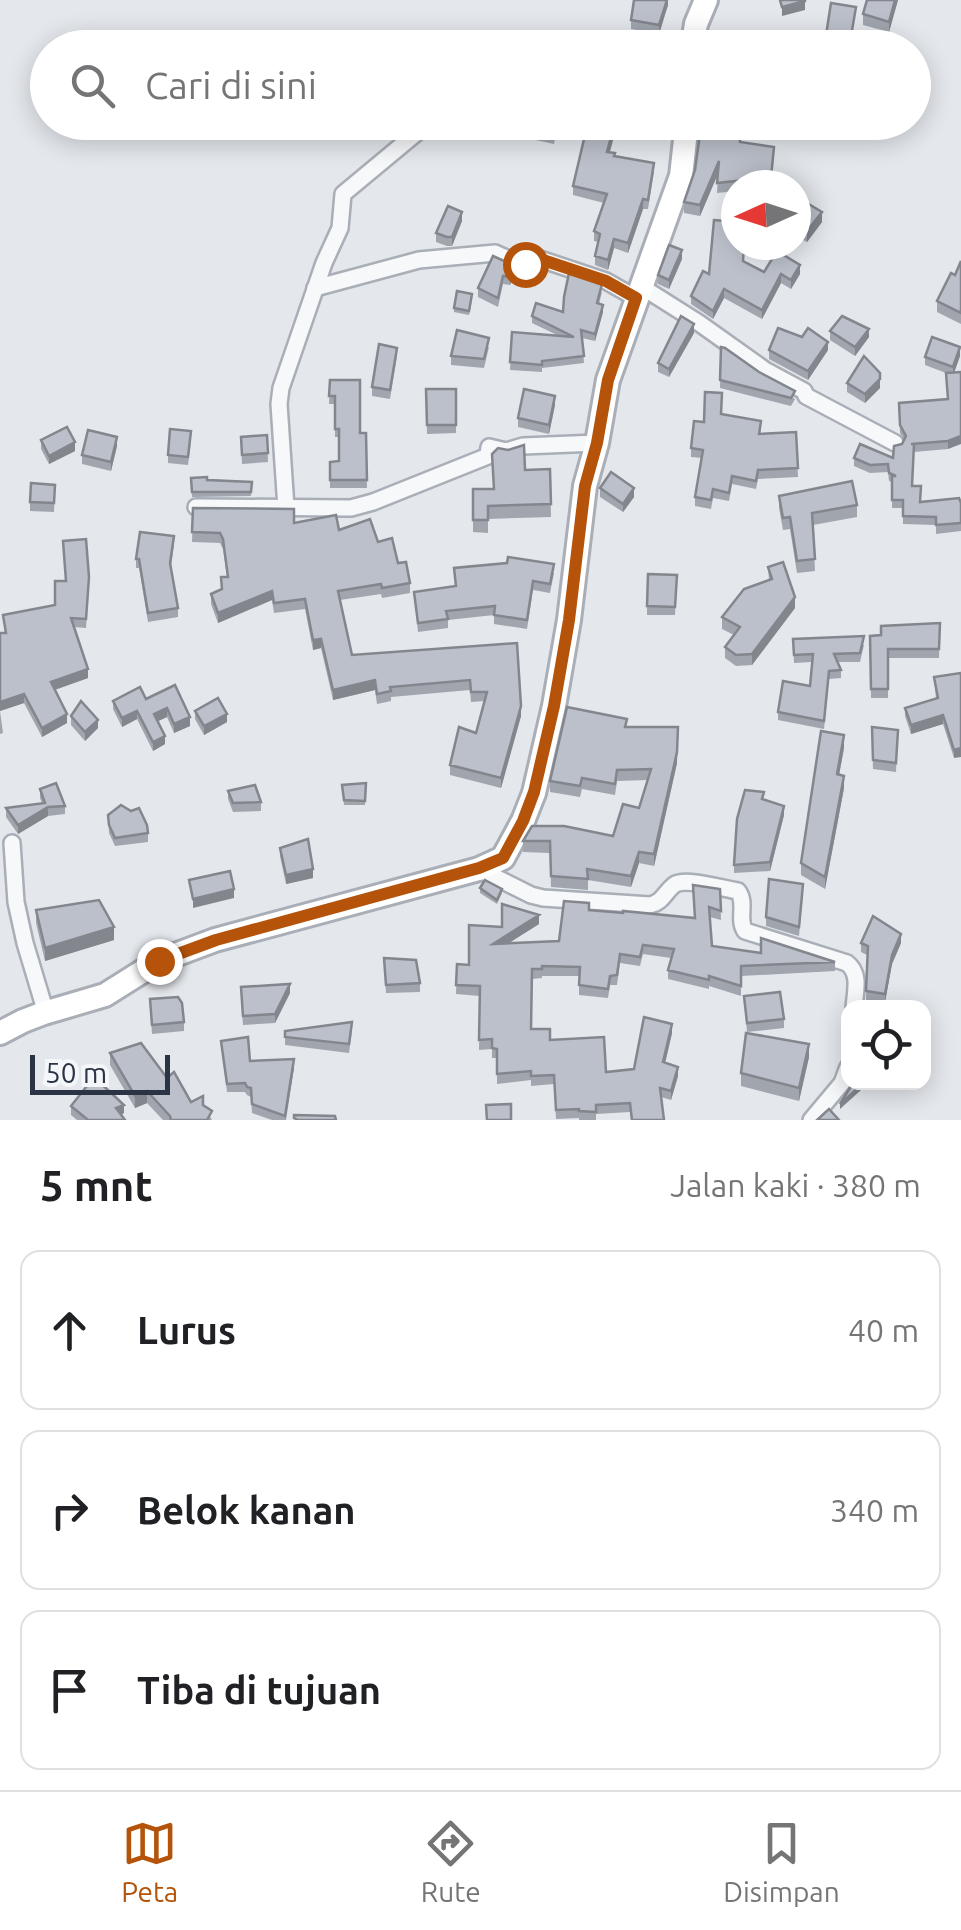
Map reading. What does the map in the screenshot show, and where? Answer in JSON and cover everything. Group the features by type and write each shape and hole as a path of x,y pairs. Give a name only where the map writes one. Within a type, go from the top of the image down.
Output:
{"street":[{"path":"695,30 706,0"},
{"path":"286,508 279,396 324,263 340,228 342,198 346,190 408,140"},
{"path":"0,1033 23,1021 105,995 159,961 216,940 479,868 503,858 534,792 554,706 585,486 608,380 681,176 685,140"},
{"path":"316,288 414,261 496,253 522,265 537,258 638,293 699,323 765,370 804,391 806,396 895,443"},
{"path":"196,507 362,506 488,456 489,447 506,451 523,446 597,443"},
{"path":"12,844 16,902 46,1013"},
{"path":"479,868 542,898 650,906 682,882 738,891 742,898 742,928 748,934 847,963 856,979 855,1000"},
{"path":"811,1120 841,1085"}],"building":[{"path":"634,0 667,0 659,25 631,20"},
{"path":"780,0 805,0 805,1 782,7"},
{"path":"867,0 895,0 889,22 863,14"},
{"path":"831,3 856,7 852,30 827,30"},
{"path":"584,140 610,140 607,152 615,153 614,156 654,163 648,200 643,199 628,243 614,239 608,260 595,256 600,234 594,231 607,194 573,186"},
{"path":"699,140 740,140 774,147 772,170 721,170 721,183 717,183 719,161 700,205 684,202 695,170"},
{"path":"811,205 822,212 811,226"},
{"path":"448,206 462,212 452,237 436,233"},
{"path":"714,220 721,221 721,260 743,260 764,272 771,260 792,260 800,265 791,280 781,274 762,310 724,289 713,311 691,296 703,271 709,274"},
{"path":"669,245 682,250 669,280 658,275"},
{"path":"493,256 515,266 510,277 503,276 498,298 478,288"},
{"path":"961,261 961,313 937,301"},
{"path":"569,273 602,284 597,303 603,305 595,334 581,330 584,356 542,361 542,365 510,362 512,332 574,337 532,316 536,303 563,312"},
{"path":"457,291 472,294 469,311 454,308"},
{"path":"681,316 694,324 669,369 658,363"},
{"path":"842,316 869,329 855,347 830,331"},
{"path":"778,328 802,337 808,328 828,342 808,371 769,350"},
{"path":"457,330 489,338 484,359 451,356"},
{"path":"932,337 960,347 953,367 925,357"},
{"path":"379,344 397,348 390,390 372,387"},
{"path":"721,347 795,391 791,398 720,380"},
{"path":"864,356 880,373 880,379 865,394 847,383"},
{"path":"961,372 961,436 911,444 912,486 921,486 920,502 959,498 961,523 936,525 936,517 903,516 903,500 892,500 892,476 896,476 889,473 888,464 870,465 854,458 860,444 893,458 894,446 902,444 906,436 900,425 899,403 948,399 946,373"},
{"path":"330,380 360,380 360,433 366,433 367,480 330,480 330,462 339,461 339,429 335,429 335,396 329,396"},
{"path":"426,389 456,389 456,425 427,425"},
{"path":"524,389 555,396 549,425 518,418"},
{"path":"705,392 722,393 721,414 761,421 759,434 796,432 798,468 758,470 756,481 732,476 729,493 713,489 711,500 695,497 703,450 691,448 694,421 704,422"},
{"path":"67,427 75,442 49,456 41,440"},
{"path":"170,429 191,431 188,457 168,455"},
{"path":"88,430 117,437 111,462 82,455"},
{"path":"267,435 268,453 242,455 241,437"},
{"path":"524,445 525,470 550,469 551,504 488,506 488,520 473,520 473,489 494,489 492,454 498,448 508,450"},
{"path":"611,472 634,488 623,504 600,488"},
{"path":"191,478 252,482 251,492 192,492"},
{"path":"852,481 857,505 812,513 815,559 797,561 790,517 783,518 779,496"},
{"path":"31,483 55,485 54,503 30,502"},
{"path":"193,508 294,509 294,523 336,515 339,530 370,519 378,542 392,538 398,563 406,562 410,583 338,591 352,655 517,643 521,706 501,778 450,765 459,727 476,733 487,692 471,692 470,680 390,687 391,691 377,694 375,680 333,690 321,639 313,640 305,599 274,603 272,591 218,613 211,594 222,589 221,577 228,577 223,539 220,533 192,532"},
{"path":"140,532 174,536 170,563 178,608 148,613 136,559"},
{"path":"86,539 86,619 71,618 88,669 51,682 67,714 42,728 24,694 0,702 0,633 6,633 3,615 55,605 55,581 66,581 63,541"},
{"path":"508,557 554,564 550,584 533,581 527,620 494,615 495,606 446,611 448,619 418,623 414,592 456,586 454,568 507,563"},
{"path":"783,562 795,597 752,654 736,655 725,647 740,627 722,617 744,589 772,579 768,567"},
{"path":"648,574 677,575 675,607 647,606"},
{"path":"940,623 939,649 888,649 888,689 871,689 870,636 881,635 881,626"},
{"path":"864,636 860,653 834,654 841,670 829,671 824,721 778,712 783,681 810,686 813,654 794,655 793,639"},
{"path":"961,673 961,748 954,750 943,715 911,725 905,708 938,698 934,677"},
{"path":"175,685 190,717 174,724 167,708 154,714 165,736 153,742 137,711 122,718 113,701 140,687 146,699"},
{"path":"218,698 227,714 204,726 195,711"},
{"path":"81,701 98,720 85,732 71,716"},
{"path":"567,707 627,719 625,727 678,727 677,752 654,854 639,852 631,876 587,869 588,879 551,876 550,841 523,841 532,826 564,826 613,836 623,804 639,808 651,769 617,770 615,784 582,778 580,786 550,781"},
{"path":"872,727 898,730 896,763 873,760"},
{"path":"821,731 844,735 837,774 844,776 825,877 801,863"},
{"path":"56,783 65,806 48,807 18,825 6,808 45,803 40,789"},
{"path":"366,783 365,801 344,800 342,785"},
{"path":"255,785 261,802 233,803 228,791"},
{"path":"745,790 764,792 762,799 784,806 770,862 734,865 737,819"},
{"path":"121,805 131,811 139,808 148,833 115,838 108,815"},
{"path":"308,839 313,869 286,875 280,848"},
{"path":"230,871 234,889 193,899 189,880"},
{"path":"769,879 803,884 799,927 766,917"},
{"path":"485,880 502,889 497,900 480,888"},
{"path":"693,885 720,889 721,911 709,907 712,946 761,953 761,938 835,962 741,966 741,986 668,970 674,949 643,945 640,957 620,954 617,975 610,976 608,989 579,985 580,967 532,969 531,1029 550,1029 550,1040 604,1037 606,1072 634,1069 644,1017 672,1024 663,1062 678,1067 671,1091 660,1088 664,1120 632,1120 630,1103 596,1105 596,1112 556,1110 554,1075 531,1076 531,1071 497,1074 497,1049 492,1048 492,1039 479,1040 480,986 456,985 457,964 469,965 469,925 502,927 502,904 539,915 493,944 559,941 564,901 589,903 589,910 695,918"},
{"path":"99,900 114,927 45,948 36,910"},
{"path":"873,916 901,934 892,955 885,994 866,991 868,946 861,943"},
{"path":"384,958 416,960 420,983 386,985"},
{"path":"290,984 275,1014 243,1016 241,987"},
{"path":"780,992 784,1019 747,1023 744,996"},
{"path":"178,997 184,1022 152,1025 150,999"},
{"path":"352,1022 349,1044 285,1037 285,1031"},
{"path":"746,1033 809,1044 799,1088 741,1073"},
{"path":"248,1037 250,1061 294,1059 285,1116 252,1104 251,1088 245,1083 227,1084 221,1041"},
{"path":"141,1043 167,1078 174,1072 191,1102 203,1096 203,1105 212,1111 207,1120 171,1120 147,1091 135,1096 110,1053"},
{"path":"94,1077 124,1105 116,1108 125,1120 88,1120 71,1106"},
{"path":"511,1104 511,1120 487,1120 486,1105"},
{"path":"829,1109 839,1120 817,1120"},
{"path":"294,1115 335,1116 336,1120 298,1120"}],"route":[{"path":"159,961 216,940 479,868 503,858 523,821 534,792 554,706 585,486 608,380 636,298 606,281 534,257 525,264"}]}
